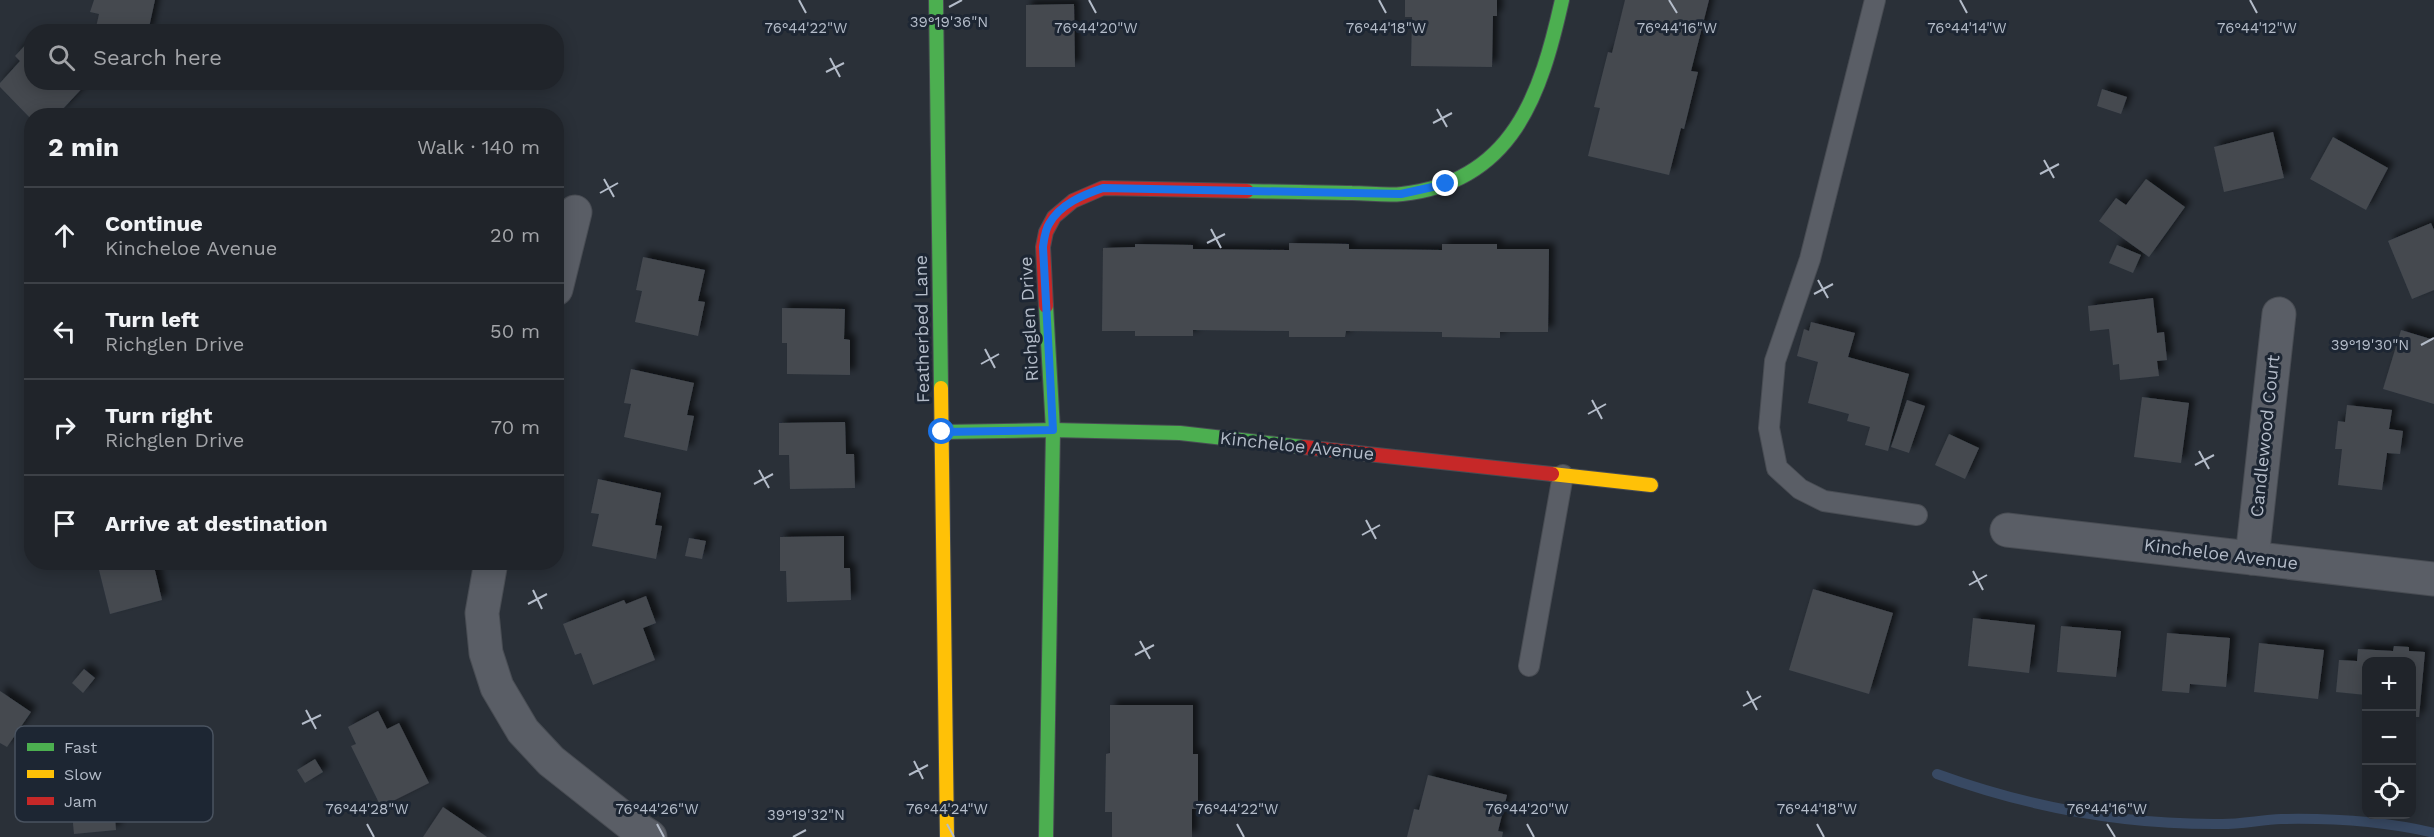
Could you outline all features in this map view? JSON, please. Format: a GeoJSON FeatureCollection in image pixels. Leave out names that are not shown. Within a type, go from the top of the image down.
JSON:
{"type":"FeatureCollection","features":[{"type":"Feature","properties":{"kind":"street","name":"Featherbed Lane"},"geometry":{"type":"LineString","coordinates":[[936,0],[947,837]]}},
{"type":"Feature","properties":{"kind":"street","name":"Richglen Drive"},"geometry":{"type":"LineString","coordinates":[[1046,837],[1053,430],[1043,247],[1048,224],[1061,209],[1078,197],[1103,188],[1401,194],[1446,184],[1478,168],[1508,143],[1528,112],[1548,64],[1562,0]]}},
{"type":"Feature","properties":{"kind":"street"},"geometry":{"type":"LineString","coordinates":[[564,257],[575,212]]}},
{"type":"Feature","properties":{"kind":"street","name":"Candlewood Court"},"geometry":{"type":"LineString","coordinates":[[2252,558],[2279,314]]}},
{"type":"Feature","properties":{"kind":"street","name":"Kincheloe Avenue"},"geometry":{"type":"LineString","coordinates":[[942,432],[1053,430],[1180,433],[1651,485]]}},
{"type":"Feature","properties":{"kind":"street","name":"Kincheloe Avenue"},"geometry":{"type":"LineString","coordinates":[[2007,530],[2434,579]]}},
{"type":"Feature","properties":{"kind":"street"},"geometry":{"type":"LineString","coordinates":[[490,570],[482,613],[486,653],[497,687],[518,723],[551,761],[650,837]]}},
{"type":"Feature","properties":{"kind":"lane"},"geometry":{"type":"LineString","coordinates":[[1875,0],[1810,259],[1775,361],[1769,428],[1777,468],[1800,489],[1824,501],[1917,515]]}},
{"type":"Feature","properties":{"kind":"lane"},"geometry":{"type":"LineString","coordinates":[[1529,666],[1563,475]]}},
{"type":"Feature","properties":{"kind":"building"},"geometry":{"type":"Polygon","coordinates":[[[94,0],[155,0],[150,24],[97,24],[99,14],[90,12],[94,0]]]}},
{"type":"Feature","properties":{"kind":"building"},"geometry":{"type":"Polygon","coordinates":[[[1405,0],[1497,0],[1497,16],[1493,16],[1492,67],[1411,66],[1412,17],[1405,17],[1405,0]]]}},
{"type":"Feature","properties":{"kind":"building"},"geometry":{"type":"Polygon","coordinates":[[[1625,0],[1709,0],[1691,71],[1698,72],[1684,129],[1681,128],[1669,175],[1588,156],[1600,108],[1594,107],[1608,52],[1612,53],[1625,0]]]}},
{"type":"Feature","properties":{"kind":"building"},"geometry":{"type":"Polygon","coordinates":[[[1074,4],[1075,67],[1026,67],[1026,5],[1074,4]]]}},
{"type":"Feature","properties":{"kind":"building"},"geometry":{"type":"Polygon","coordinates":[[[24,46],[24,90],[81,90],[64,108],[24,108],[24,112],[0,87],[0,83],[20,61],[15,56],[24,46]]]}},
{"type":"Feature","properties":{"kind":"building"},"geometry":{"type":"Polygon","coordinates":[[[2102,89],[2127,97],[2121,114],[2097,106],[2102,89]]]}},
{"type":"Feature","properties":{"kind":"building"},"geometry":{"type":"Polygon","coordinates":[[[2273,132],[2284,178],[2224,192],[2214,147],[2273,132]]]}},
{"type":"Feature","properties":{"kind":"building"},"geometry":{"type":"Polygon","coordinates":[[[2333,137],[2388,168],[2366,210],[2310,179],[2333,137]]]}},
{"type":"Feature","properties":{"kind":"building"},"geometry":{"type":"Polygon","coordinates":[[[2146,179],[2185,207],[2149,257],[2099,221],[2116,198],[2126,205],[2146,179]]]}},
{"type":"Feature","properties":{"kind":"building"},"geometry":{"type":"Polygon","coordinates":[[[2431,223],[2434,230],[2434,290],[2412,299],[2388,241],[2431,223]]]}},
{"type":"Feature","properties":{"kind":"building"},"geometry":{"type":"Polygon","coordinates":[[[1289,243],[1349,244],[1349,249],[1442,250],[1442,244],[1497,244],[1497,249],[1549,249],[1548,332],[1500,332],[1500,338],[1442,337],[1442,332],[1346,331],[1345,337],[1289,337],[1289,331],[1193,330],[1193,336],[1135,336],[1135,331],[1102,331],[1103,248],[1135,247],[1135,244],[1193,245],[1193,249],[1289,250],[1289,243]]]}},
{"type":"Feature","properties":{"kind":"building"},"geometry":{"type":"Polygon","coordinates":[[[2117,245],[2141,255],[2133,273],[2109,263],[2117,245]]]}},
{"type":"Feature","properties":{"kind":"building"},"geometry":{"type":"Polygon","coordinates":[[[643,257],[705,270],[698,301],[705,302],[698,336],[635,322],[642,291],[636,290],[643,257]]]}},
{"type":"Feature","properties":{"kind":"building"},"geometry":{"type":"Polygon","coordinates":[[[2153,298],[2157,333],[2164,332],[2167,360],[2157,361],[2159,376],[2120,380],[2119,364],[2113,365],[2109,329],[2090,331],[2088,306],[2153,298]]]}},
{"type":"Feature","properties":{"kind":"building"},"geometry":{"type":"Polygon","coordinates":[[[782,308],[845,309],[844,339],[850,340],[850,375],[787,374],[787,343],[782,343],[782,308]]]}},
{"type":"Feature","properties":{"kind":"building"},"geometry":{"type":"Polygon","coordinates":[[[1811,322],[1855,333],[1848,357],[1909,374],[1888,451],[1865,445],[1870,427],[1847,421],[1849,414],[1808,403],[1818,362],[1797,356],[1804,329],[1809,331],[1811,322]]]}},
{"type":"Feature","properties":{"kind":"building"},"geometry":{"type":"Polygon","coordinates":[[[2401,330],[2434,340],[2434,404],[2383,389],[2401,330]]]}},
{"type":"Feature","properties":{"kind":"building"},"geometry":{"type":"Polygon","coordinates":[[[631,369],[694,383],[687,415],[694,416],[687,451],[624,437],[631,404],[624,403],[631,369]]]}},
{"type":"Feature","properties":{"kind":"building"},"geometry":{"type":"Polygon","coordinates":[[[2142,397],[2189,403],[2181,463],[2134,457],[2142,397]]]}},
{"type":"Feature","properties":{"kind":"building"},"geometry":{"type":"Polygon","coordinates":[[[1907,400],[1925,406],[1909,453],[1891,447],[1907,400]]]}},
{"type":"Feature","properties":{"kind":"building"},"geometry":{"type":"Polygon","coordinates":[[[2347,405],[2392,410],[2389,429],[2403,431],[2400,454],[2387,453],[2382,490],[2338,485],[2342,449],[2335,449],[2338,421],[2345,422],[2347,405]]]}},
{"type":"Feature","properties":{"kind":"building"},"geometry":{"type":"Polygon","coordinates":[[[845,422],[846,454],[854,454],[855,488],[790,489],[789,455],[779,455],[779,423],[845,422]]]}},
{"type":"Feature","properties":{"kind":"building"},"geometry":{"type":"Polygon","coordinates":[[[1949,434],[1979,448],[1965,479],[1935,465],[1949,434]]]}},
{"type":"Feature","properties":{"kind":"building"},"geometry":{"type":"Polygon","coordinates":[[[598,479],[661,493],[655,525],[662,526],[656,559],[592,546],[599,514],[591,513],[598,479]]]}},
{"type":"Feature","properties":{"kind":"building"},"geometry":{"type":"Polygon","coordinates":[[[844,536],[844,568],[850,568],[851,600],[787,602],[786,571],[780,571],[780,537],[844,536]]]}},
{"type":"Feature","properties":{"kind":"building"},"geometry":{"type":"Polygon","coordinates":[[[689,538],[706,541],[702,559],[685,556],[689,538]]]}},
{"type":"Feature","properties":{"kind":"building"},"geometry":{"type":"Polygon","coordinates":[[[99,570],[155,570],[162,600],[110,614],[99,570]]]}},
{"type":"Feature","properties":{"kind":"building"},"geometry":{"type":"Polygon","coordinates":[[[1813,589],[1893,613],[1869,694],[1789,670],[1813,589]]]}},
{"type":"Feature","properties":{"kind":"building"},"geometry":{"type":"Polygon","coordinates":[[[646,596],[656,623],[643,628],[655,660],[593,685],[581,653],[575,655],[563,624],[624,600],[626,604],[646,596]]]}},
{"type":"Feature","properties":{"kind":"building"},"geometry":{"type":"Polygon","coordinates":[[[1973,618],[2035,625],[2029,673],[1968,666],[1973,618]]]}},
{"type":"Feature","properties":{"kind":"building"},"geometry":{"type":"Polygon","coordinates":[[[2061,626],[2121,631],[2116,677],[2057,672],[2061,626]]]}},
{"type":"Feature","properties":{"kind":"building"},"geometry":{"type":"Polygon","coordinates":[[[2167,633],[2230,638],[2226,687],[2190,684],[2189,693],[2162,691],[2167,633]]]}},
{"type":"Feature","properties":{"kind":"building"},"geometry":{"type":"Polygon","coordinates":[[[2259,643],[2324,650],[2318,699],[2254,692],[2259,643]]]}},
{"type":"Feature","properties":{"kind":"building"},"geometry":{"type":"Polygon","coordinates":[[[2394,646],[2409,647],[2409,651],[2425,652],[2419,717],[2416,717],[2416,657],[2362,657],[2362,695],[2336,692],[2339,660],[2357,661],[2358,649],[2393,651],[2394,646]]]}},
{"type":"Feature","properties":{"kind":"building"},"geometry":{"type":"Polygon","coordinates":[[[84,669],[95,678],[83,693],[72,683],[84,669]]]}},
{"type":"Feature","properties":{"kind":"building"},"geometry":{"type":"Polygon","coordinates":[[[0,691],[31,712],[21,726],[15,726],[15,735],[7,747],[0,743],[0,691]]]}},
{"type":"Feature","properties":{"kind":"building"},"geometry":{"type":"Polygon","coordinates":[[[1110,705],[1193,705],[1193,754],[1198,754],[1198,809],[1192,809],[1192,837],[1112,837],[1112,812],[1105,812],[1106,754],[1110,753],[1110,705]]]}},
{"type":"Feature","properties":{"kind":"building"},"geometry":{"type":"Polygon","coordinates":[[[378,711],[387,729],[399,723],[429,783],[381,807],[351,746],[356,744],[348,727],[378,711]]]}},
{"type":"Feature","properties":{"kind":"building"},"geometry":{"type":"Polygon","coordinates":[[[315,759],[323,772],[305,783],[297,770],[315,759]]]}},
{"type":"Feature","properties":{"kind":"building"},"geometry":{"type":"Polygon","coordinates":[[[1428,775],[1507,795],[1498,831],[1503,832],[1502,837],[1407,837],[1414,809],[1419,810],[1428,775]]]}},
{"type":"Feature","properties":{"kind":"building"},"geometry":{"type":"Polygon","coordinates":[[[443,807],[487,837],[423,837],[443,807]]]}},
{"type":"Feature","properties":{"kind":"building"},"geometry":{"type":"Polygon","coordinates":[[[73,822],[115,822],[116,830],[74,834],[73,822]]]}},
{"type":"Feature","properties":{"kind":"waterway"},"geometry":{"type":"LineString","coordinates":[[1937,774],[1971,786],[2042,805],[2113,817],[2222,824],[2281,819],[2319,819],[2377,823],[2434,833]]}},
{"type":"Feature","properties":{"kind":"traffic: fast"},"geometry":{"type":"LineString","coordinates":[[936,0],[941,388]]}},
{"type":"Feature","properties":{"kind":"traffic: fast"},"geometry":{"type":"LineString","coordinates":[[1247,191],[1396,195],[1440,186],[1471,172],[1496,152],[1516,128],[1531,100],[1544,68],[1562,0]]}},
{"type":"Feature","properties":{"kind":"traffic: fast"},"geometry":{"type":"LineString","coordinates":[[1046,306],[1053,430],[1046,837]]}},
{"type":"Feature","properties":{"kind":"traffic: fast"},"geometry":{"type":"LineString","coordinates":[[942,432],[1053,430],[1180,433],[1303,447]]}},
{"type":"Feature","properties":{"kind":"traffic: slow"},"geometry":{"type":"LineString","coordinates":[[941,388],[947,837]]}},
{"type":"Feature","properties":{"kind":"traffic: slow"},"geometry":{"type":"LineString","coordinates":[[1552,474],[1651,485]]}},
{"type":"Feature","properties":{"kind":"traffic: jam"},"geometry":{"type":"LineString","coordinates":[[1046,306],[1043,247],[1046,232],[1054,217],[1073,201],[1103,188],[1247,191]]}},
{"type":"Feature","properties":{"kind":"traffic: jam"},"geometry":{"type":"LineString","coordinates":[[1303,447],[1552,474]]}},
{"type":"Feature","properties":{"kind":"route"},"geometry":{"type":"LineString","coordinates":[[942,432],[1053,430],[1043,247],[1048,224],[1061,209],[1078,197],[1103,188],[1401,194],[1446,184]]}}]}
